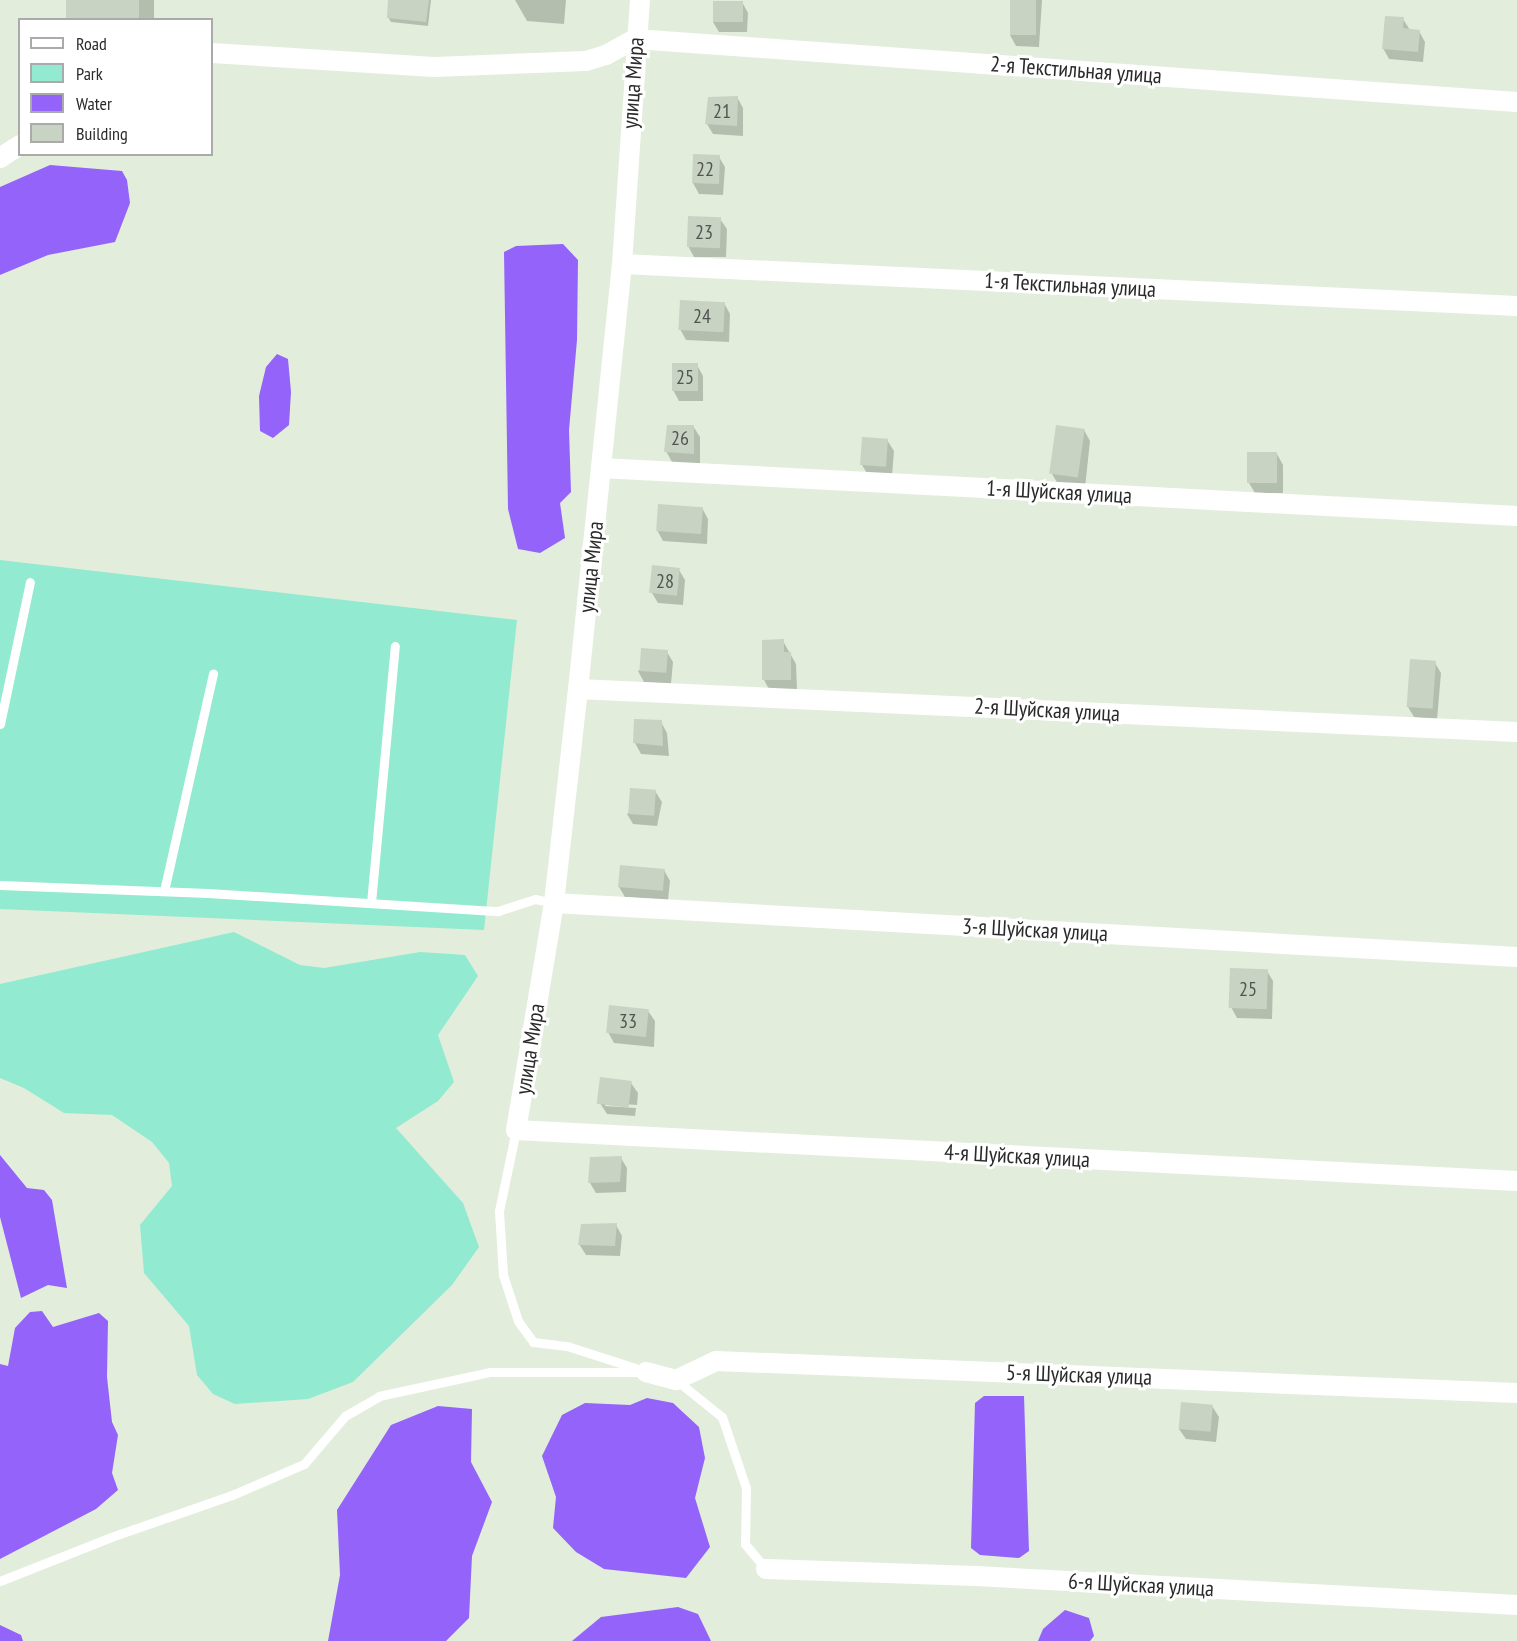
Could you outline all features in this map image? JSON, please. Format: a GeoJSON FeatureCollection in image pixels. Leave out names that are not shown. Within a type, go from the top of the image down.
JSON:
{"type":"FeatureCollection","features":[{"type":"Feature","properties":{"kind":"street","name":"улица Мира"},"geometry":{"type":"LineString","coordinates":[[516,1130],[554,903],[578,689],[622,264],[635,39],[640,0]]}},
{"type":"Feature","properties":{"kind":"street"},"geometry":{"type":"LineString","coordinates":[[213,54],[434,67],[586,61],[606,55],[635,39]]}},
{"type":"Feature","properties":{"kind":"street","name":"2-я Текстильная улица"},"geometry":{"type":"LineString","coordinates":[[635,39],[1517,102]]}},
{"type":"Feature","properties":{"kind":"street"},"geometry":{"type":"LineString","coordinates":[[0,158],[18,146]]}},
{"type":"Feature","properties":{"kind":"street","name":"1-я Текстильная улица"},"geometry":{"type":"LineString","coordinates":[[622,264],[1517,306]]}},
{"type":"Feature","properties":{"kind":"street","name":"1-я Шуйская улица"},"geometry":{"type":"LineString","coordinates":[[601,468],[1517,516]]}},
{"type":"Feature","properties":{"kind":"street","name":"2-я Шуйская улица"},"geometry":{"type":"LineString","coordinates":[[578,689],[1517,732]]}},
{"type":"Feature","properties":{"kind":"street","name":"3-я Шуйская улица"},"geometry":{"type":"LineString","coordinates":[[554,903],[1517,957]]}},
{"type":"Feature","properties":{"kind":"street","name":"4-я Шуйская улица"},"geometry":{"type":"LineString","coordinates":[[516,1130],[1517,1181]]}},
{"type":"Feature","properties":{"kind":"street","name":"5-я Шуйская улица"},"geometry":{"type":"LineString","coordinates":[[676,1380],[716,1361],[1517,1393]]}},
{"type":"Feature","properties":{"kind":"street"},"geometry":{"type":"LineString","coordinates":[[646,1372],[676,1380]]}},
{"type":"Feature","properties":{"kind":"street","name":"6-я Шуйская улица"},"geometry":{"type":"LineString","coordinates":[[766,1569],[976,1576],[1517,1605]]}},
{"type":"Feature","properties":{"kind":"lane"},"geometry":{"type":"LineString","coordinates":[[0,724],[30,582]]}},
{"type":"Feature","properties":{"kind":"lane"},"geometry":{"type":"LineString","coordinates":[[370,903],[395,646]]}},
{"type":"Feature","properties":{"kind":"lane"},"geometry":{"type":"LineString","coordinates":[[164,891],[213,673]]}},
{"type":"Feature","properties":{"kind":"lane"},"geometry":{"type":"LineString","coordinates":[[0,885],[164,891],[498,910],[535,899],[554,903]]}},
{"type":"Feature","properties":{"kind":"lane"},"geometry":{"type":"LineString","coordinates":[[516,1130],[499,1211],[503,1275],[518,1321],[533,1342],[567,1346],[646,1372]]}},
{"type":"Feature","properties":{"kind":"lane"},"geometry":{"type":"LineString","coordinates":[[0,1581],[111,1537],[232,1495],[304,1464],[345,1416],[379,1396],[490,1372],[646,1372]]}},
{"type":"Feature","properties":{"kind":"lane"},"geometry":{"type":"LineString","coordinates":[[676,1380],[722,1418],[746,1488],[746,1544],[766,1569]]}},
{"type":"Feature","properties":{"kind":"green space"},"geometry":{"type":"Polygon","coordinates":[[[0,560],[517,620],[484,930],[0,909],[0,560]]]}},
{"type":"Feature","properties":{"kind":"green space"},"geometry":{"type":"Polygon","coordinates":[[[234,932],[300,965],[324,968],[420,952],[465,955],[478,976],[438,1035],[454,1082],[438,1101],[396,1128],[463,1203],[479,1247],[452,1285],[353,1382],[308,1399],[235,1404],[213,1394],[197,1375],[189,1326],[144,1273],[140,1225],[172,1186],[169,1163],[152,1142],[112,1115],[64,1113],[24,1088],[0,1078],[0,984],[234,932]]]}},
{"type":"Feature","properties":{"kind":"water"},"geometry":{"type":"Polygon","coordinates":[[[50,165],[122,171],[127,180],[130,203],[115,242],[48,255],[0,275],[0,187],[50,165]]]}},
{"type":"Feature","properties":{"kind":"water"},"geometry":{"type":"Polygon","coordinates":[[[563,244],[578,260],[577,340],[569,430],[571,492],[560,503],[565,538],[540,553],[518,549],[508,509],[504,252],[516,246],[563,244]]]}},
{"type":"Feature","properties":{"kind":"water"},"geometry":{"type":"Polygon","coordinates":[[[277,354],[288,359],[291,392],[289,425],[273,438],[260,431],[259,396],[266,367],[277,354]]]}},
{"type":"Feature","properties":{"kind":"water"},"geometry":{"type":"Polygon","coordinates":[[[0,1155],[27,1188],[44,1190],[52,1200],[67,1288],[48,1285],[21,1298],[0,1217],[0,1155]]]}},
{"type":"Feature","properties":{"kind":"water"},"geometry":{"type":"Polygon","coordinates":[[[42,1311],[53,1327],[99,1313],[108,1321],[107,1377],[112,1422],[118,1435],[112,1473],[118,1490],[96,1509],[0,1559],[0,1364],[8,1366],[15,1328],[30,1312],[42,1311]]]}},
{"type":"Feature","properties":{"kind":"water"},"geometry":{"type":"Polygon","coordinates":[[[984,1396],[1024,1396],[1029,1551],[1019,1558],[980,1555],[971,1548],[975,1403],[984,1396]]]}},
{"type":"Feature","properties":{"kind":"water"},"geometry":{"type":"Polygon","coordinates":[[[647,1398],[673,1403],[699,1427],[705,1458],[695,1498],[710,1547],[686,1578],[604,1569],[576,1552],[553,1528],[556,1497],[542,1456],[562,1415],[585,1403],[630,1405],[647,1398]]]}},
{"type":"Feature","properties":{"kind":"water"},"geometry":{"type":"Polygon","coordinates":[[[438,1406],[472,1409],[471,1462],[492,1502],[472,1556],[469,1618],[446,1641],[328,1641],[340,1575],[337,1510],[391,1425],[438,1406]]]}},
{"type":"Feature","properties":{"kind":"water"},"geometry":{"type":"Polygon","coordinates":[[[678,1607],[698,1614],[711,1641],[572,1641],[601,1617],[678,1607]]]}},
{"type":"Feature","properties":{"kind":"water"},"geometry":{"type":"Polygon","coordinates":[[[1065,1610],[1089,1618],[1094,1636],[1090,1641],[1038,1641],[1043,1629],[1065,1610]]]}},
{"type":"Feature","properties":{"kind":"water"},"geometry":{"type":"Polygon","coordinates":[[[0,1625],[21,1635],[23,1641],[0,1641],[0,1625]]]}},
{"type":"Feature","properties":{"kind":"building"},"geometry":{"type":"Polygon","coordinates":[[[66,0],[139,0],[139,18],[66,18],[66,0]]]}},
{"type":"Feature","properties":{"kind":"building"},"geometry":{"type":"Polygon","coordinates":[[[388,0],[429,0],[426,22],[387,18],[388,0]]]}},
{"type":"Feature","properties":{"kind":"building"},"geometry":{"type":"Polygon","coordinates":[[[1010,0],[1036,0],[1036,35],[1010,35],[1010,0]]]}},
{"type":"Feature","properties":{"kind":"building"},"geometry":{"type":"Polygon","coordinates":[[[713,1],[743,1],[743,22],[713,22],[713,1]]]}},
{"type":"Feature","properties":{"kind":"building"},"geometry":{"type":"Polygon","coordinates":[[[1385,16],[1404,17],[1403,28],[1420,30],[1418,52],[1382,49],[1385,16]]]}},
{"type":"Feature","properties":{"kind":"building"},"geometry":{"type":"Polygon","coordinates":[[[738,96],[737,126],[705,124],[708,97],[738,96]]]}},
{"type":"Feature","properties":{"kind":"building"},"geometry":{"type":"Polygon","coordinates":[[[693,154],[720,155],[719,184],[692,183],[693,154]]]}},
{"type":"Feature","properties":{"kind":"building"},"geometry":{"type":"Polygon","coordinates":[[[688,216],[721,217],[720,248],[687,247],[688,216]]]}},
{"type":"Feature","properties":{"kind":"building"},"geometry":{"type":"Polygon","coordinates":[[[680,300],[725,302],[723,332],[678,330],[680,300]]]}},
{"type":"Feature","properties":{"kind":"building"},"geometry":{"type":"Polygon","coordinates":[[[672,363],[698,363],[698,391],[672,391],[672,363]]]}},
{"type":"Feature","properties":{"kind":"building"},"geometry":{"type":"Polygon","coordinates":[[[667,425],[694,425],[694,454],[664,452],[667,425]]]}},
{"type":"Feature","properties":{"kind":"building"},"geometry":{"type":"Polygon","coordinates":[[[1056,425],[1085,429],[1078,478],[1049,474],[1056,425]]]}},
{"type":"Feature","properties":{"kind":"building"},"geometry":{"type":"Polygon","coordinates":[[[862,437],[888,439],[886,467],[860,465],[862,437]]]}},
{"type":"Feature","properties":{"kind":"building"},"geometry":{"type":"Polygon","coordinates":[[[1247,452],[1277,452],[1277,483],[1247,483],[1247,452]]]}},
{"type":"Feature","properties":{"kind":"building"},"geometry":{"type":"Polygon","coordinates":[[[658,504],[703,507],[701,534],[656,531],[658,504]]]}},
{"type":"Feature","properties":{"kind":"building"},"geometry":{"type":"Polygon","coordinates":[[[652,565],[680,568],[677,596],[649,593],[652,565]]]}},
{"type":"Feature","properties":{"kind":"building"},"geometry":{"type":"Polygon","coordinates":[[[784,639],[784,652],[791,652],[791,680],[762,680],[762,640],[784,639]]]}},
{"type":"Feature","properties":{"kind":"building"},"geometry":{"type":"Polygon","coordinates":[[[641,648],[668,650],[666,673],[639,671],[641,648]]]}},
{"type":"Feature","properties":{"kind":"building"},"geometry":{"type":"Polygon","coordinates":[[[1410,659],[1436,661],[1433,709],[1407,707],[1410,659]]]}},
{"type":"Feature","properties":{"kind":"building"},"geometry":{"type":"Polygon","coordinates":[[[634,719],[662,720],[663,746],[633,743],[634,719]]]}},
{"type":"Feature","properties":{"kind":"building"},"geometry":{"type":"Polygon","coordinates":[[[630,788],[656,790],[654,816],[628,814],[630,788]]]}},
{"type":"Feature","properties":{"kind":"building"},"geometry":{"type":"Polygon","coordinates":[[[620,865],[665,869],[663,891],[618,887],[620,865]]]}},
{"type":"Feature","properties":{"kind":"building"},"geometry":{"type":"Polygon","coordinates":[[[1230,968],[1268,969],[1267,1009],[1229,1008],[1230,968]]]}},
{"type":"Feature","properties":{"kind":"building"},"geometry":{"type":"Polygon","coordinates":[[[609,1005],[649,1009],[646,1037],[606,1033],[609,1005]]]}},
{"type":"Feature","properties":{"kind":"building"},"geometry":{"type":"Polygon","coordinates":[[[600,1077],[632,1081],[628,1108],[597,1104],[600,1077]]]}},
{"type":"Feature","properties":{"kind":"building"},"geometry":{"type":"Polygon","coordinates":[[[622,1156],[620,1182],[588,1183],[590,1157],[622,1156]]]}},
{"type":"Feature","properties":{"kind":"building"},"geometry":{"type":"Polygon","coordinates":[[[617,1223],[615,1246],[578,1245],[581,1224],[617,1223]]]}},
{"type":"Feature","properties":{"kind":"building"},"geometry":{"type":"Polygon","coordinates":[[[1181,1402],[1213,1405],[1211,1432],[1179,1429],[1181,1402]]]}}]}
